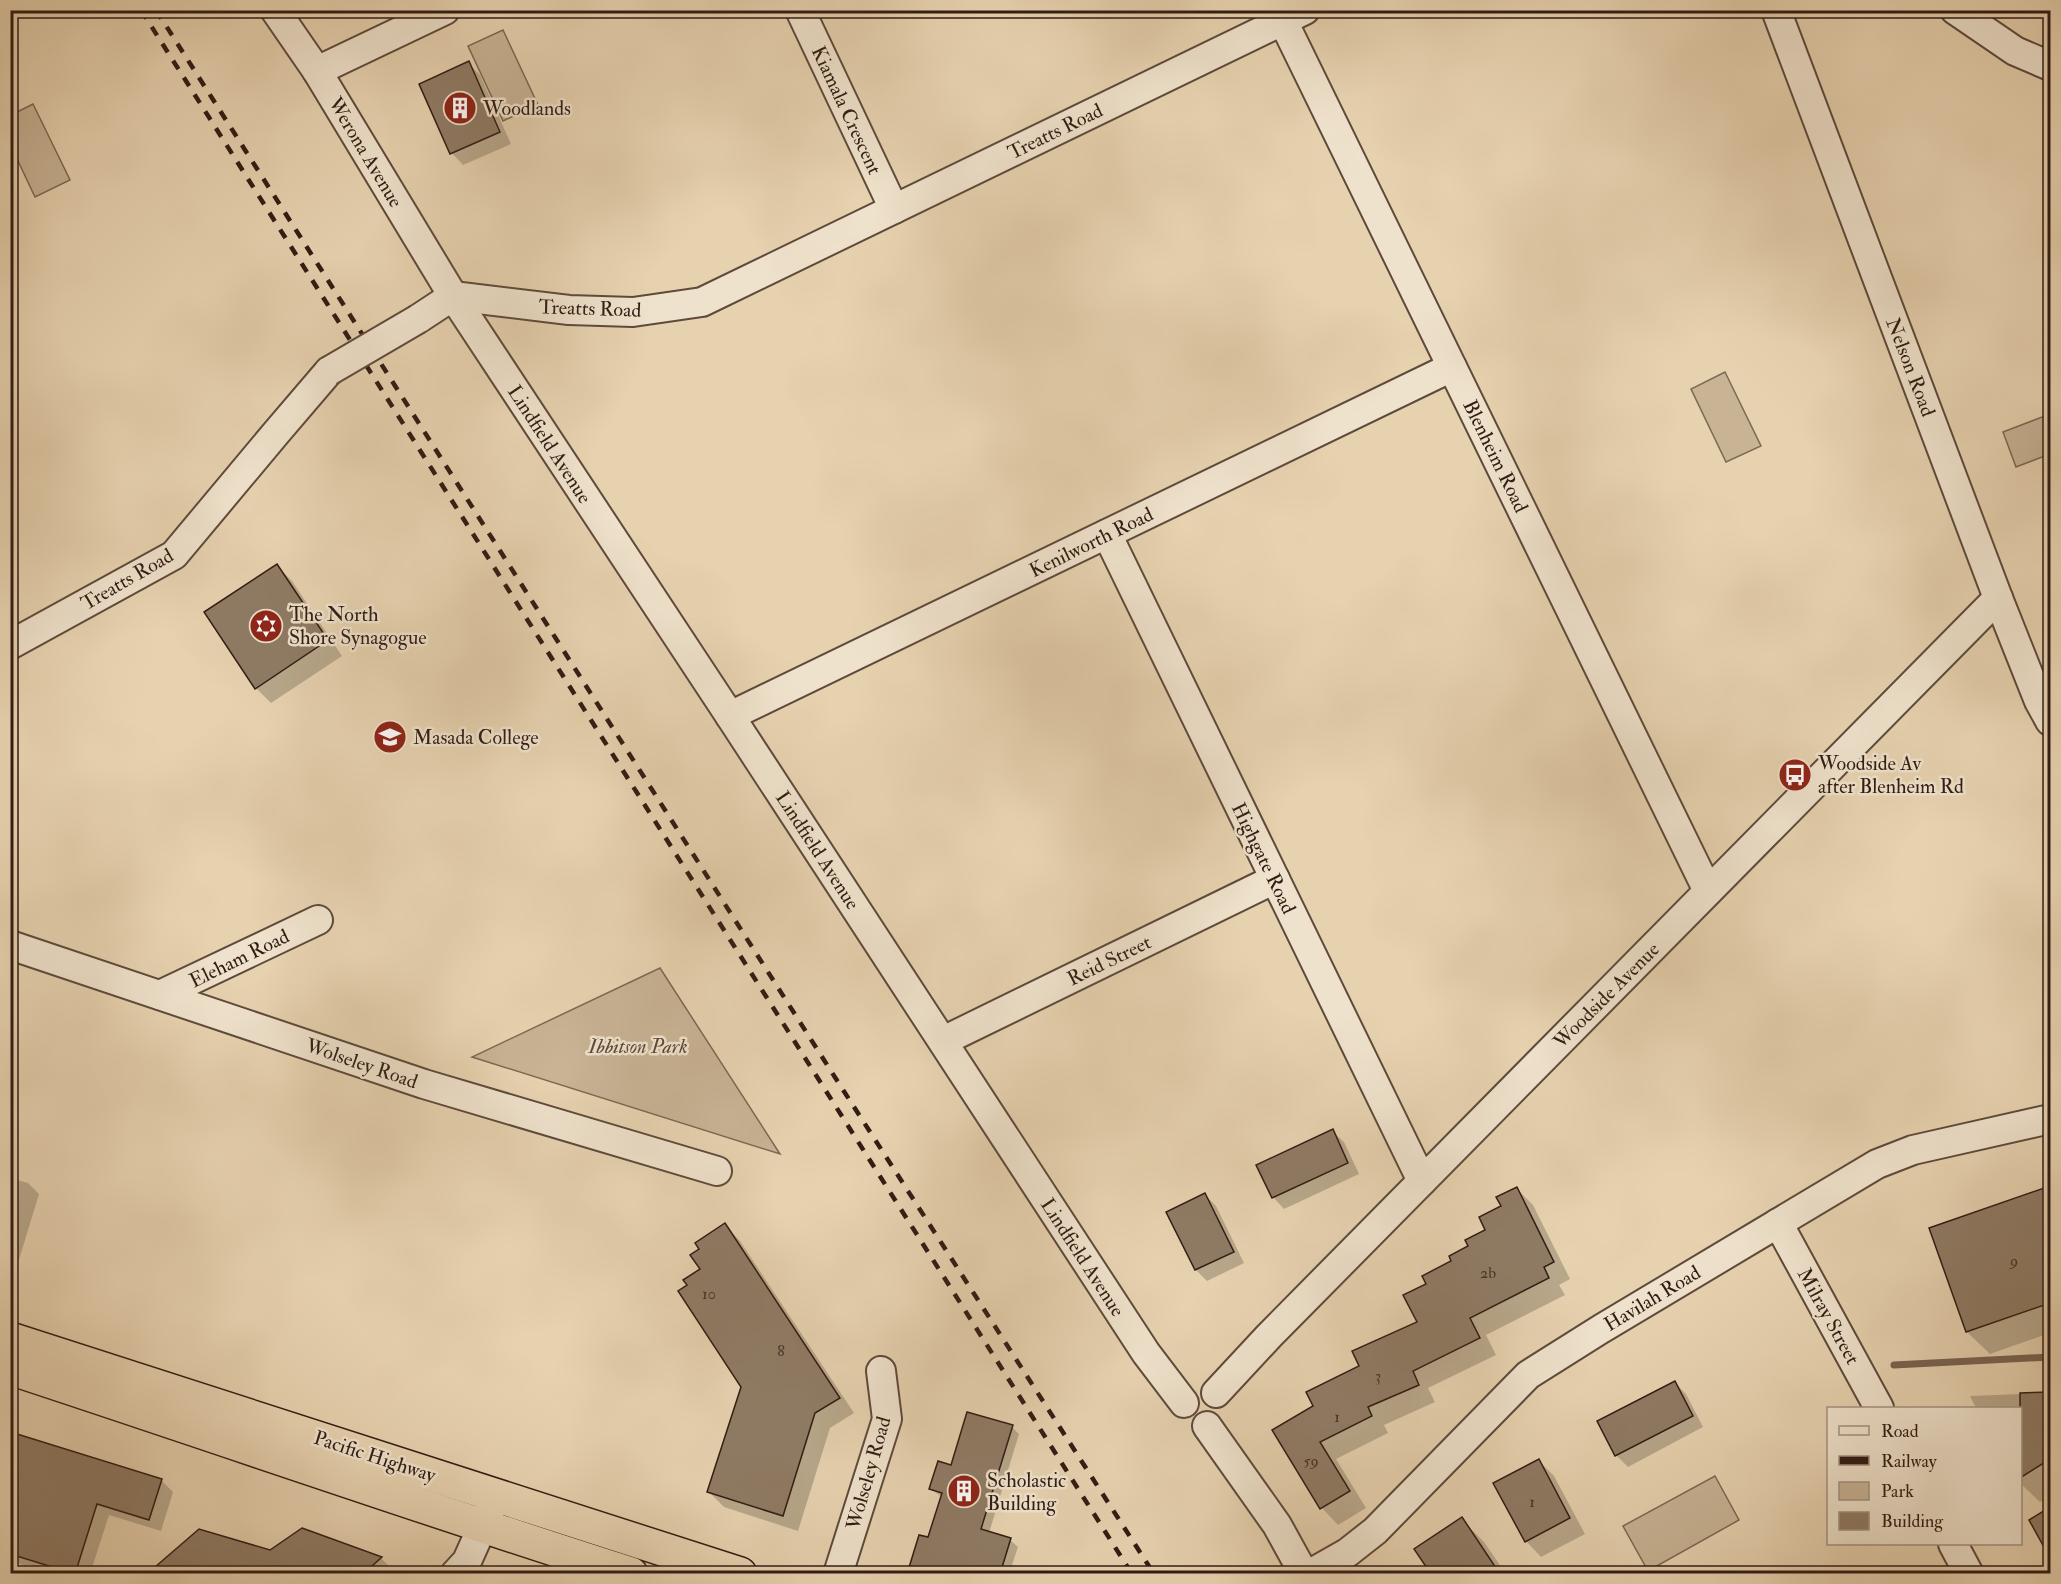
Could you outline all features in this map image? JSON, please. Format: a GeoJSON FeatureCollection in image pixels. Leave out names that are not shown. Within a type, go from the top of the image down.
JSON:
{"type":"FeatureCollection","features":[{"type":"Feature","properties":{"kind":"highway","name":"Pacific Highway"},"geometry":{"type":"LineString","coordinates":[[10,1339],[740,1574]]}},
{"type":"Feature","properties":{"kind":"highway","name":"Pacific Highway"},"geometry":{"type":"LineString","coordinates":[[10,1368],[334,1475],[483,1527],[631,1574]]}},
{"type":"Feature","properties":{"kind":"street","name":"Werona Avenue"},"geometry":{"type":"LineString","coordinates":[[275,10],[317,71],[453,296]]}},
{"type":"Feature","properties":{"kind":"street"},"geometry":{"type":"LineString","coordinates":[[317,71],[445,10]]}},
{"type":"Feature","properties":{"kind":"street","name":"Kiamala Crescent"},"geometry":{"type":"LineString","coordinates":[[800,10],[894,209]]}},
{"type":"Feature","properties":{"kind":"street","name":"Nelson Road"},"geometry":{"type":"LineString","coordinates":[[1776,10],[1998,598],[2039,701],[2050,722]]}},
{"type":"Feature","properties":{"kind":"street"},"geometry":{"type":"LineString","coordinates":[[1955,10],[2015,51],[2050,66]]}},
{"type":"Feature","properties":{"kind":"street","name":"Treatts Road"},"geometry":{"type":"LineString","coordinates":[[10,645],[174,555],[329,371],[453,296],[568,310],[633,312],[702,302],[1294,16]]}},
{"type":"Feature","properties":{"kind":"street","name":"Blenheim Road"},"geometry":{"type":"LineString","coordinates":[[1294,16],[1452,367],[1708,891]]}},
{"type":"Feature","properties":{"kind":"street","name":"Lindfield Avenue"},"geometry":{"type":"LineString","coordinates":[[453,296],[1146,1353],[1184,1402]]}},
{"type":"Feature","properties":{"kind":"street","name":"Kenilworth Road"},"geometry":{"type":"LineString","coordinates":[[730,716],[1452,367]]}},
{"type":"Feature","properties":{"kind":"street","name":"Highgate Road"},"geometry":{"type":"LineString","coordinates":[[1107,534],[1422,1181]]}},
{"type":"Feature","properties":{"kind":"street","name":"Woodside Avenue"},"geometry":{"type":"LineString","coordinates":[[1216,1393],[1277,1327],[1998,598]]}},
{"type":"Feature","properties":{"kind":"street","name":"Reid Street"},"geometry":{"type":"LineString","coordinates":[[943,1041],[1275,879]]}},
{"type":"Feature","properties":{"kind":"street","name":"Eleham Road"},"geometry":{"type":"LineString","coordinates":[[160,995],[318,920]]}},
{"type":"Feature","properties":{"kind":"street","name":"Wolseley Road"},"geometry":{"type":"LineString","coordinates":[[10,945],[424,1084],[717,1171]]}},
{"type":"Feature","properties":{"kind":"street","name":"Havilah Road"},"geometry":{"type":"LineString","coordinates":[[1310,1574],[1347,1553],[1375,1531],[1528,1375],[1601,1329],[1877,1164],[1913,1150],[2050,1119]]}},
{"type":"Feature","properties":{"kind":"street","name":"Milray Street"},"geometry":{"type":"LineString","coordinates":[[1778,1223],[1879,1407]]}},
{"type":"Feature","properties":{"kind":"street","name":"Wolseley Road"},"geometry":{"type":"LineString","coordinates":[[838,1574],[887,1419],[882,1371]]}},
{"type":"Feature","properties":{"kind":"street"},"geometry":{"type":"LineString","coordinates":[[1206,1389],[1216,1393],[1222,1409],[1217,1420],[1207,1426],[1194,1424],[1185,1415],[1184,1402],[1190,1393],[1206,1389]]}},
{"type":"Feature","properties":{"kind":"street"},"geometry":{"type":"LineString","coordinates":[[1207,1426],[1277,1525],[1304,1574]]}},
{"type":"Feature","properties":{"kind":"street"},"geometry":{"type":"LineString","coordinates":[[455,1574],[467,1561],[496,1494]]}},
{"type":"Feature","properties":{"kind":"street"},"geometry":{"type":"LineString","coordinates":[[1954,1545],[1970,1574]]}},
{"type":"Feature","properties":{"kind":"green space"},"geometry":{"type":"Polygon","coordinates":[[[503,30],[538,105],[503,121],[468,46],[503,30]]]}},
{"type":"Feature","properties":{"kind":"green space"},"geometry":{"type":"Polygon","coordinates":[[[33,104],[70,180],[35,197],[11,146],[11,115],[33,104]]]}},
{"type":"Feature","properties":{"kind":"green space"},"geometry":{"type":"Polygon","coordinates":[[[1725,372],[1761,446],[1726,462],[1691,389],[1725,372]]]}},
{"type":"Feature","properties":{"kind":"green space"},"geometry":{"type":"Polygon","coordinates":[[[2050,414],[2050,454],[2016,467],[2003,432],[2050,414]]]}},
{"type":"Feature","properties":{"kind":"green space","name":"Ibbitson Park"},"geometry":{"type":"Polygon","coordinates":[[[660,968],[780,1154],[472,1057],[660,968]]]}},
{"type":"Feature","properties":{"kind":"green space"},"geometry":{"type":"Polygon","coordinates":[[[1715,1476],[1739,1520],[1648,1571],[1623,1526],[1715,1476]]]}},
{"type":"Feature","properties":{"kind":"building","name":"Woodlands"},"geometry":{"type":"Polygon","coordinates":[[[469,61],[500,132],[450,154],[419,84],[469,61]]]}},
{"type":"Feature","properties":{"kind":"building","name":"The North Shore Synagogue"},"geometry":{"type":"Polygon","coordinates":[[[277,564],[328,640],[255,689],[204,612],[277,564]]]}},
{"type":"Feature","properties":{"kind":"building"},"geometry":{"type":"Polygon","coordinates":[[[1333,1129],[1348,1163],[1272,1198],[1256,1165],[1333,1129]]]}},
{"type":"Feature","properties":{"kind":"building"},"geometry":{"type":"Polygon","coordinates":[[[2050,1186],[2050,1303],[1966,1332],[1929,1228],[2050,1186]]]}},
{"type":"Feature","properties":{"kind":"building"},"geometry":{"type":"Polygon","coordinates":[[[1517,1187],[1554,1262],[1544,1267],[1549,1278],[1470,1318],[1480,1338],[1413,1371],[1419,1385],[1368,1407],[1372,1416],[1320,1442],[1350,1491],[1320,1509],[1272,1430],[1313,1406],[1306,1392],[1359,1366],[1352,1351],[1417,1322],[1403,1295],[1426,1284],[1422,1276],[1451,1261],[1449,1256],[1468,1246],[1465,1240],[1485,1230],[1479,1217],[1501,1206],[1496,1197],[1517,1187]]]}},
{"type":"Feature","properties":{"kind":"building"},"geometry":{"type":"Polygon","coordinates":[[[1205,1193],[1234,1252],[1195,1270],[1166,1212],[1205,1193]]]}},
{"type":"Feature","properties":{"kind":"building"},"geometry":{"type":"Polygon","coordinates":[[[725,1223],[840,1398],[815,1413],[783,1516],[707,1492],[741,1387],[678,1291],[687,1285],[683,1280],[700,1269],[690,1255],[699,1249],[695,1243],[725,1223]]]}},
{"type":"Feature","properties":{"kind":"building"},"geometry":{"type":"Polygon","coordinates":[[[1675,1381],[1693,1416],[1615,1456],[1597,1421],[1675,1381]]]}},
{"type":"Feature","properties":{"kind":"building"},"geometry":{"type":"Polygon","coordinates":[[[2050,1392],[2050,1459],[2022,1477],[2022,1407],[2020,1407],[2020,1393],[2050,1392]]]}},
{"type":"Feature","properties":{"kind":"building","name":"Scholastic Building"},"geometry":{"type":"Polygon","coordinates":[[[967,1412],[1013,1425],[981,1529],[1011,1538],[1000,1574],[907,1574],[919,1535],[928,1537],[942,1493],[929,1489],[938,1461],[951,1465],[967,1412]]]}},
{"type":"Feature","properties":{"kind":"building"},"geometry":{"type":"Polygon","coordinates":[[[17,1434],[162,1479],[149,1520],[97,1504],[75,1574],[10,1554],[10,1455],[17,1434]]]}},
{"type":"Feature","properties":{"kind":"building"},"geometry":{"type":"Polygon","coordinates":[[[1539,1459],[1570,1518],[1525,1542],[1493,1483],[1539,1459]]]}},
{"type":"Feature","properties":{"kind":"building"},"geometry":{"type":"Polygon","coordinates":[[[2050,1507],[2050,1558],[2029,1520],[2050,1507]]]}},
{"type":"Feature","properties":{"kind":"building"},"geometry":{"type":"Polygon","coordinates":[[[1462,1517],[1500,1574],[1431,1574],[1414,1549],[1462,1517]]]}},
{"type":"Feature","properties":{"kind":"building"},"geometry":{"type":"Polygon","coordinates":[[[302,1528],[382,1557],[363,1574],[147,1574],[199,1529],[270,1550],[302,1528]]]}},
{"type":"Feature","properties":{"kind":"waterway"},"geometry":{"type":"LineString","coordinates":[[1894,1365],[2050,1357]]}},
{"type":"Feature","properties":{"kind":"railway"},"geometry":{"type":"LineString","coordinates":[[141,10],[1132,1574]]}},
{"type":"Feature","properties":{"kind":"railway"},"geometry":{"type":"LineString","coordinates":[[156,10],[1154,1574]]}},
{"type":"Feature","properties":{"kind":"place","name":"Woodlands"},"geometry":{"type":"Point","coordinates":[460,108]}},
{"type":"Feature","properties":{"kind":"place","name":"The North Shore Synagogue"},"geometry":{"type":"Point","coordinates":[266,626]}},
{"type":"Feature","properties":{"kind":"place","name":"Masada College"},"geometry":{"type":"Point","coordinates":[390,737]}},
{"type":"Feature","properties":{"kind":"place","name":"Woodside Av after Blenheim Rd"},"geometry":{"type":"Point","coordinates":[1795,775]}},
{"type":"Feature","properties":{"kind":"place","name":"Scholastic Building"},"geometry":{"type":"Point","coordinates":[964,1491]}}]}
